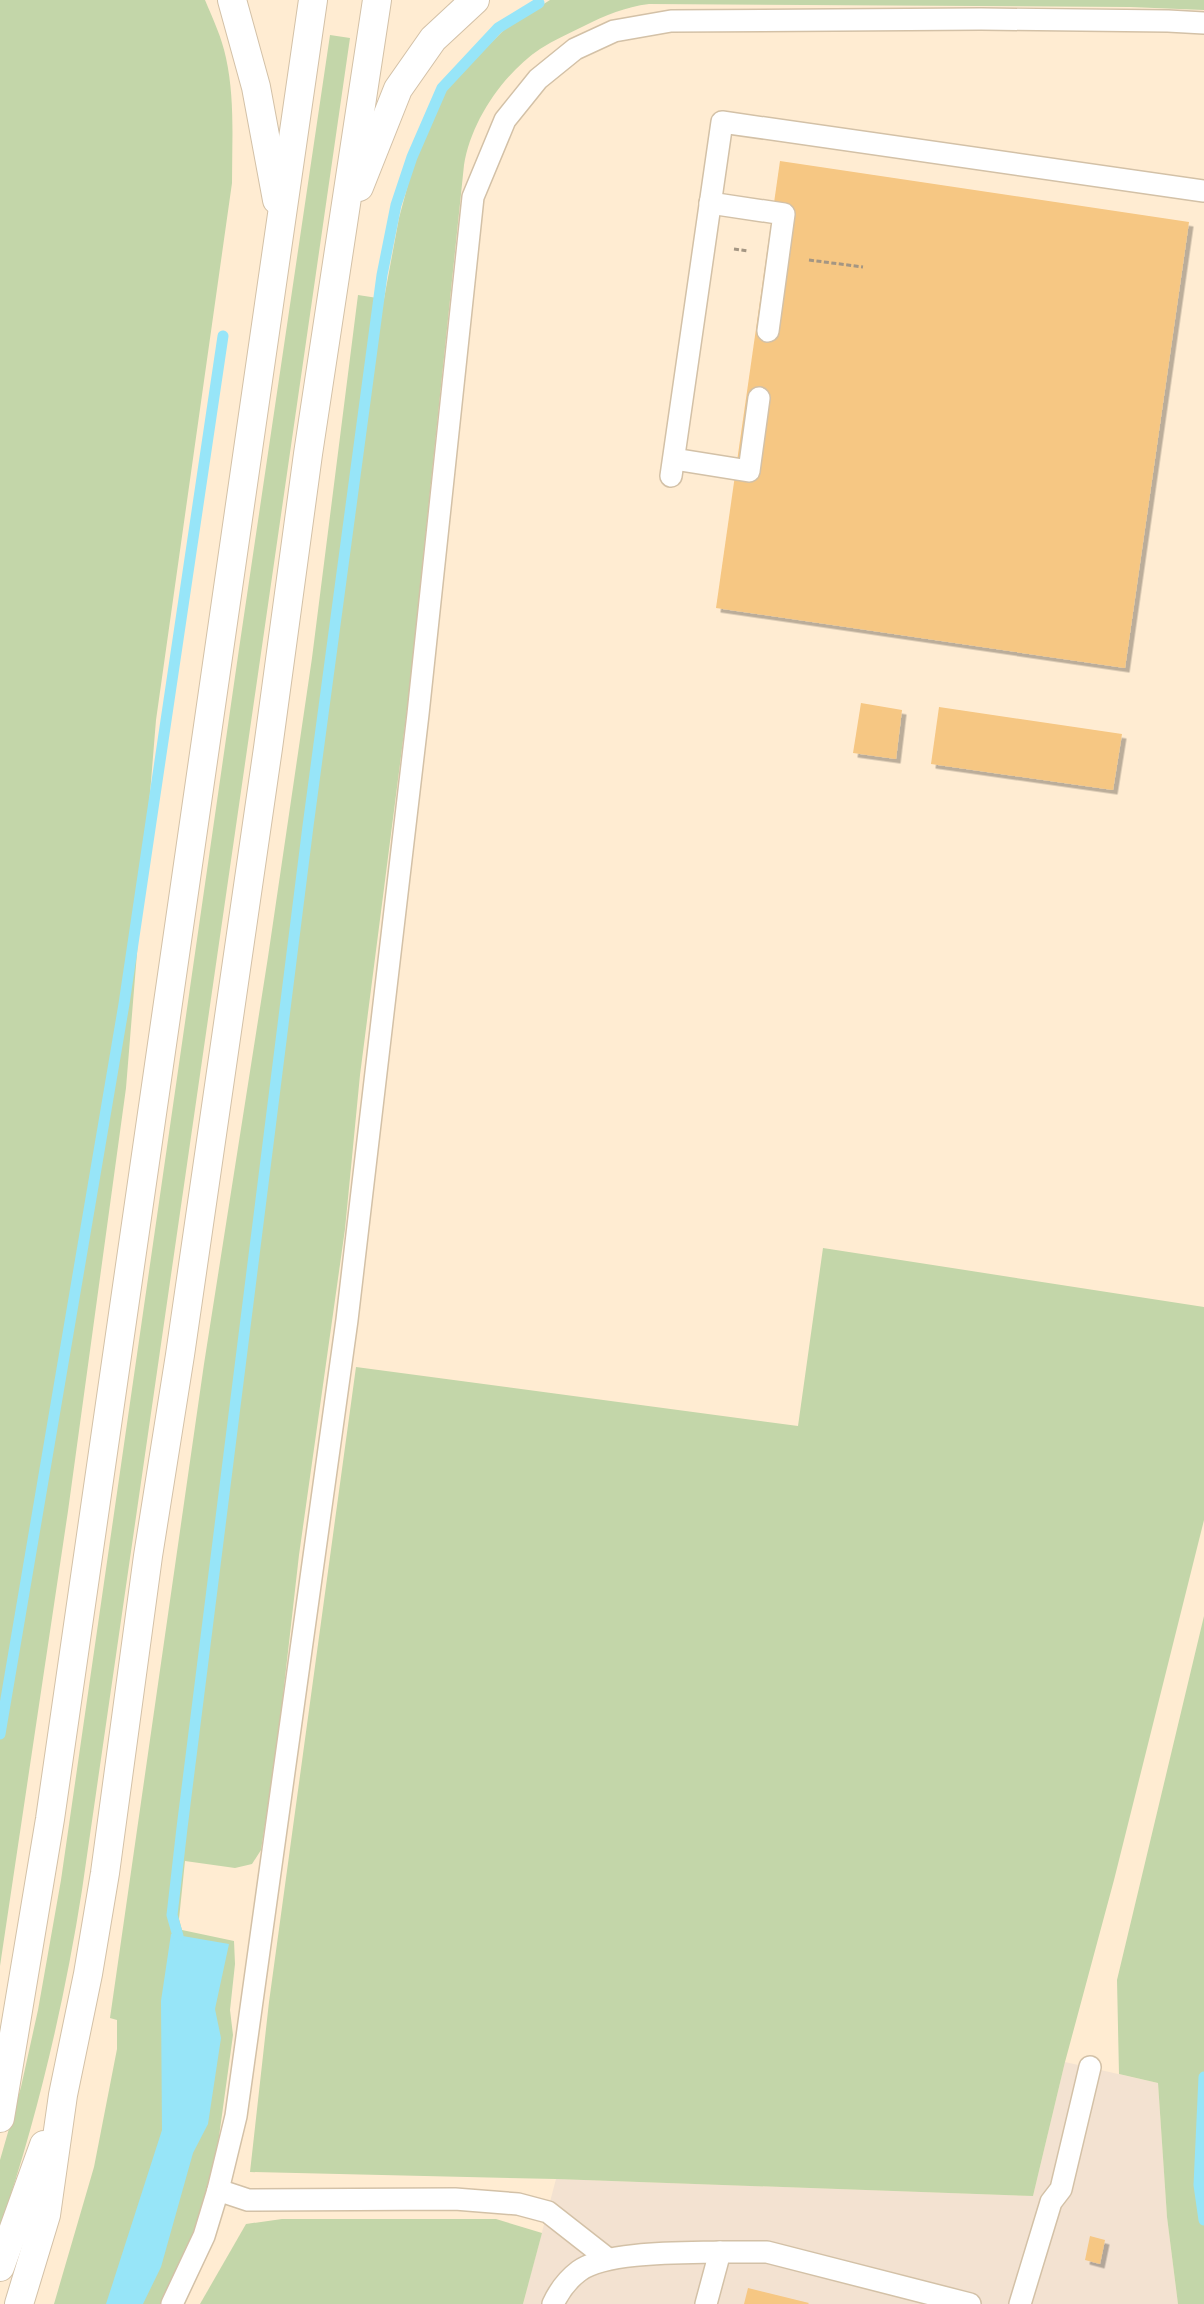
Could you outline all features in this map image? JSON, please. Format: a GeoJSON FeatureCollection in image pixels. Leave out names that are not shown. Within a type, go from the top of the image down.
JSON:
{"type":"FeatureCollection","features":[{"type":"Feature","properties":{"kind":"highway"},"geometry":{"type":"LineString","coordinates":[[232,0],[256,87],[280,221]]}},
{"type":"Feature","properties":{"kind":"highway"},"geometry":{"type":"LineString","coordinates":[[0,2118],[58,1763],[313,0]]}},
{"type":"Feature","properties":{"kind":"highway"},"geometry":{"type":"LineString","coordinates":[[19,2304],[46,2215],[63,2094],[88,1974],[106,1873],[148,1556],[184,1326],[270,739],[307,464],[377,0]]}},
{"type":"Feature","properties":{"kind":"highway"},"geometry":{"type":"LineString","coordinates":[[342,230],[398,89],[433,39],[475,0]]}},
{"type":"Feature","properties":{"kind":"highway"},"geometry":{"type":"LineString","coordinates":[[0,2061],[18,2012]]}},
{"type":"Feature","properties":{"kind":"highway"},"geometry":{"type":"LineString","coordinates":[[0,2267],[63,2094]]}},
{"type":"Feature","properties":{"kind":"lane"},"geometry":{"type":"LineString","coordinates":[[172,2304],[204,2236],[218,2190],[236,2116],[347,1320],[419,704],[474,197],[505,120],[538,78],[575,49],[614,31],[671,20],[1168,20],[1204,23]]}},
{"type":"Feature","properties":{"kind":"lane"},"geometry":{"type":"LineString","coordinates":[[759,398],[749,471],[672,468],[722,122],[1204,191]]}},
{"type":"Feature","properties":{"kind":"lane"},"geometry":{"type":"LineString","coordinates":[[710,203],[784,214],[768,331]]}},
{"type":"Feature","properties":{"kind":"lane"},"geometry":{"type":"LineString","coordinates":[[1020,2304],[1051,2202],[1061,2188],[1090,2067]]}},
{"type":"Feature","properties":{"kind":"lane"},"geometry":{"type":"LineString","coordinates":[[218,2190],[248,2200],[455,2199],[518,2204],[548,2212],[608,2259]]}},
{"type":"Feature","properties":{"kind":"lane"},"geometry":{"type":"LineString","coordinates":[[706,2304],[720,2252]]}},
{"type":"Feature","properties":{"kind":"lane"},"geometry":{"type":"LineString","coordinates":[[553,2304],[560,2289],[580,2270],[608,2259],[720,2252],[767,2252],[970,2304]]}},
{"type":"Feature","properties":{"kind":"path"},"geometry":{"type":"LineString","coordinates":[[779,256],[862,267]]}},
{"type":"Feature","properties":{"kind":"shaded area"},"geometry":{"type":"Polygon","coordinates":[[[1065,2062],[1158,2083],[1167,2217],[1178,2304],[523,2304],[556,2179],[1033,2196],[1065,2062]]]}},
{"type":"Feature","properties":{"kind":"green space"},"geometry":{"type":"Polygon","coordinates":[[[0,0],[205,0],[220,36],[229,73],[232,105],[232,183],[156,720],[126,1088],[68,1511],[0,1966],[0,0]]]}},
{"type":"Feature","properties":{"kind":"green space"},"geometry":{"type":"Polygon","coordinates":[[[550,0],[1204,0],[1204,10],[1130,7],[649,4],[624,9],[608,15],[540,49],[514,71],[481,116],[468,148],[464,165],[409,694],[360,1075],[345,1229],[299,1555],[277,1748],[261,1850],[252,1864],[235,1868],[185,1861],[179,1919],[182,1930],[234,1941],[235,1964],[230,2010],[233,2035],[217,2151],[205,2200],[189,2246],[161,2304],[54,2304],[94,2167],[117,2049],[117,2020],[110,2018],[204,1364],[268,957],[312,658],[358,295],[384,299],[399,218],[410,177],[420,143],[445,88],[506,28],[550,0]]]}},
{"type":"Feature","properties":{"kind":"green space"},"geometry":{"type":"Polygon","coordinates":[[[330,35],[350,38],[82,1890],[67,1976],[48,2061],[26,2145],[0,2228],[0,2160],[21,2087],[38,2010],[61,1880],[330,35]]]}},
{"type":"Feature","properties":{"kind":"green space"},"geometry":{"type":"Polygon","coordinates":[[[823,1248],[1204,1307],[1204,1520],[1114,1880],[1065,2062],[1033,2196],[556,2179],[250,2172],[269,2002],[356,1367],[798,1426],[823,1248]]]}},
{"type":"Feature","properties":{"kind":"green space"},"geometry":{"type":"Polygon","coordinates":[[[1204,1616],[1204,2304],[1178,2304],[1167,2217],[1158,2083],[1119,2074],[1117,1980],[1204,1616]]]}},
{"type":"Feature","properties":{"kind":"green space"},"geometry":{"type":"Polygon","coordinates":[[[282,2219],[496,2219],[542,2233],[523,2304],[200,2304],[246,2224],[282,2219]]]}},
{"type":"Feature","properties":{"kind":"water"},"geometry":{"type":"Polygon","coordinates":[[[171,1934],[229,1944],[215,2009],[221,2038],[208,2124],[193,2153],[161,2267],[143,2304],[106,2304],[162,2130],[161,2001],[171,1934]]]}},
{"type":"Feature","properties":{"kind":"building"},"geometry":{"type":"Polygon","coordinates":[[[780,161],[1189,222],[1125,668],[716,608],[780,161]]]}},
{"type":"Feature","properties":{"kind":"building"},"geometry":{"type":"Polygon","coordinates":[[[861,703],[902,710],[896,759],[853,753],[861,703]]]}},
{"type":"Feature","properties":{"kind":"building"},"geometry":{"type":"Polygon","coordinates":[[[939,707],[1122,734],[1113,790],[931,764],[939,707]]]}},
{"type":"Feature","properties":{"kind":"building"},"geometry":{"type":"Polygon","coordinates":[[[1090,2236],[1105,2240],[1100,2264],[1085,2260],[1090,2236]]]}},
{"type":"Feature","properties":{"kind":"building"},"geometry":{"type":"Polygon","coordinates":[[[748,2288],[809,2303],[744,2304],[748,2288]]]}},
{"type":"Feature","properties":{"kind":"waterway"},"geometry":{"type":"LineString","coordinates":[[178,1936],[172,1915],[182,1828],[308,826],[382,275],[396,205],[412,157],[442,88],[498,28],[539,3]]}},
{"type":"Feature","properties":{"kind":"waterway"},"geometry":{"type":"LineString","coordinates":[[0,1734],[124,1004],[223,336]]}},
{"type":"Feature","properties":{"kind":"waterway"},"geometry":{"type":"LineString","coordinates":[[1204,2077],[1199,2185],[1204,2220]]}}]}
